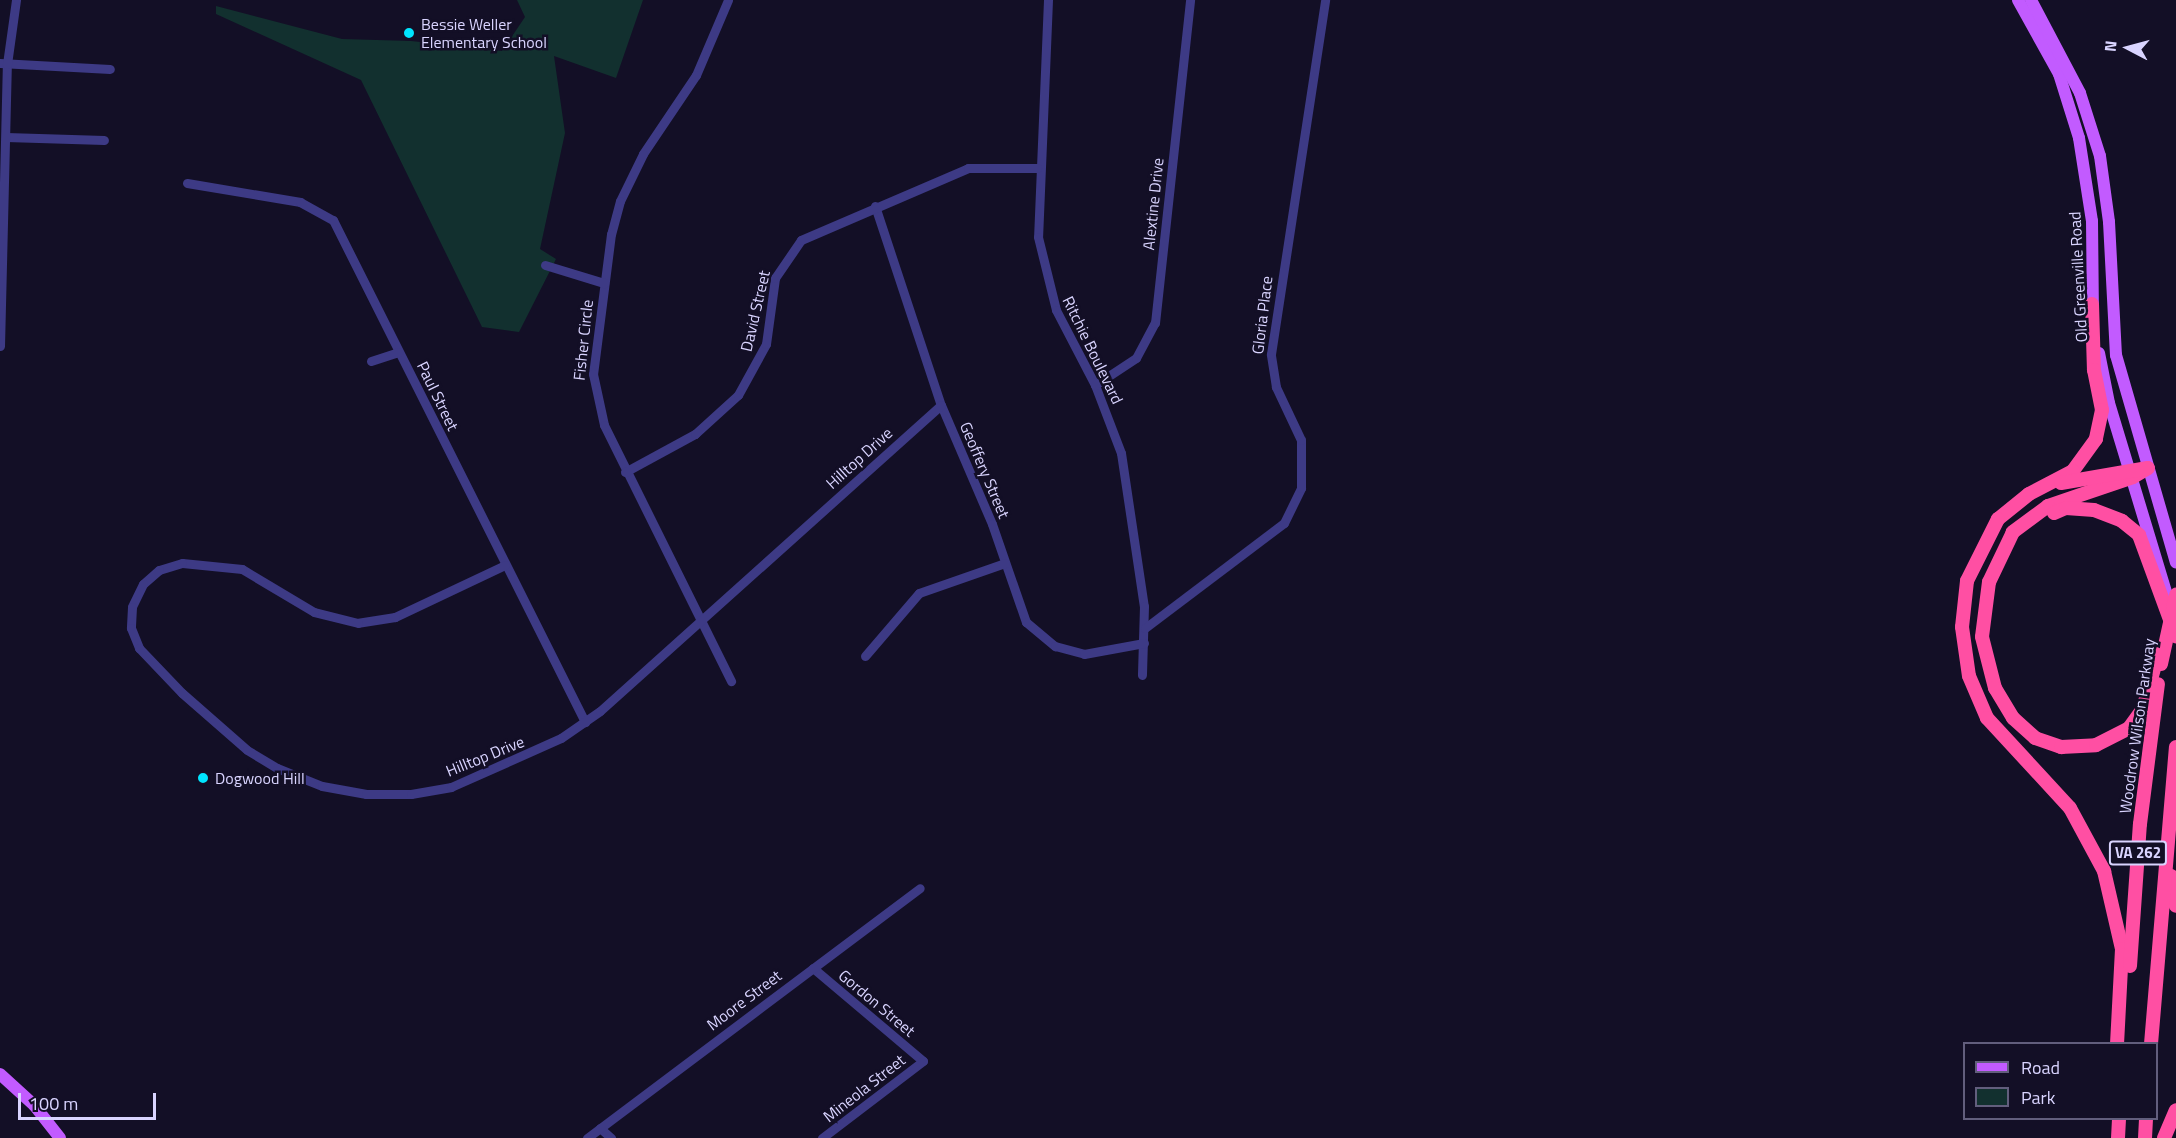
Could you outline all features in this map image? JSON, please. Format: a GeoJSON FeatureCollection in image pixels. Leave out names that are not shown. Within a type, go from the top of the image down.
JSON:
{"type":"FeatureCollection","features":[{"type":"Feature","properties":{"kind":"highway"},"geometry":{"type":"LineString","coordinates":[[2092,304],[2100,425],[2083,461],[2053,484],[2013,505],[1987,536],[1967,581],[1962,643],[1971,683],[1987,718],[2070,808],[2104,871],[2122,949],[2117,1042]]}},
{"type":"Feature","properties":{"kind":"highway"},"geometry":{"type":"LineString","coordinates":[[2148,468],[2048,506],[2013,532],[1997,564],[1983,616],[1988,668],[2013,718],[2035,738],[2074,748],[2120,736],[2143,709],[2175,599]]}},
{"type":"Feature","properties":{"kind":"highway"},"geometry":{"type":"LineString","coordinates":[[2053,484],[2132,473]]}},
{"type":"Feature","properties":{"kind":"highway"},"geometry":{"type":"LineString","coordinates":[[1997,564],[2016,538],[2048,516],[2080,507],[2108,514],[2144,544],[2176,636]]}},
{"type":"Feature","properties":{"kind":"highway","name":"Woodrow Wilson Parkway"},"geometry":{"type":"LineString","coordinates":[[2124,1042],[2140,824],[2159,659]]}},
{"type":"Feature","properties":{"kind":"highway","name":"VA 262"},"geometry":{"type":"LineString","coordinates":[[2151,1042],[2176,747]]}},
{"type":"Feature","properties":{"kind":"highway"},"geometry":{"type":"LineString","coordinates":[[2176,806],[2170,879],[2176,906]]}},
{"type":"Feature","properties":{"kind":"highway"},"geometry":{"type":"LineString","coordinates":[[2164,1138],[2176,1110]]}},
{"type":"Feature","properties":{"kind":"highway"},"geometry":{"type":"LineString","coordinates":[[2118,1138],[2119,1120]]}},
{"type":"Feature","properties":{"kind":"highway"},"geometry":{"type":"LineString","coordinates":[[2145,1138],[2146,1120]]}},
{"type":"Feature","properties":{"kind":"main road","name":"Old Greenville Road"},"geometry":{"type":"LineString","coordinates":[[2018,0],[2059,74],[2079,138],[2092,221],[2092,304],[2101,370],[2176,629]]}},
{"type":"Feature","properties":{"kind":"main road","name":"Old Greenville Road"},"geometry":{"type":"LineString","coordinates":[[2031,0],[2080,93],[2100,156],[2109,222],[2116,355],[2176,563]]}},
{"type":"Feature","properties":{"kind":"main road"},"geometry":{"type":"LineString","coordinates":[[0,1074],[34,1105],[60,1138]]}},
{"type":"Feature","properties":{"kind":"street"},"geometry":{"type":"LineString","coordinates":[[0,346],[6,137],[4,63],[16,0]]}},
{"type":"Feature","properties":{"kind":"street","name":"Fisher Circle"},"geometry":{"type":"LineString","coordinates":[[728,0],[696,75],[627,183],[612,229],[593,386],[601,417],[626,472],[731,681]]}},
{"type":"Feature","properties":{"kind":"street","name":"Ritchie Boulevard"},"geometry":{"type":"LineString","coordinates":[[1048,0],[1037,168],[1036,222],[1045,276],[1064,329],[1095,385],[1121,453],[1145,628],[1142,675]]}},
{"type":"Feature","properties":{"kind":"street","name":"Alextine Drive"},"geometry":{"type":"LineString","coordinates":[[1095,385],[1136,358],[1155,323],[1190,0]]}},
{"type":"Feature","properties":{"kind":"street","name":"Gloria Place"},"geometry":{"type":"LineString","coordinates":[[1145,628],[1284,523],[1301,488],[1303,448],[1276,390],[1271,354],[1325,0]]}},
{"type":"Feature","properties":{"kind":"street"},"geometry":{"type":"LineString","coordinates":[[4,63],[110,69]]}},
{"type":"Feature","properties":{"kind":"street"},"geometry":{"type":"LineString","coordinates":[[6,137],[104,140]]}},
{"type":"Feature","properties":{"kind":"street","name":"David Street"},"geometry":{"type":"LineString","coordinates":[[626,472],[695,434],[738,395],[763,352],[775,278],[794,246],[823,228],[968,168],[1037,168]]}},
{"type":"Feature","properties":{"kind":"street","name":"Paul Street"},"geometry":{"type":"LineString","coordinates":[[188,183],[300,202],[327,214],[585,722]]}},
{"type":"Feature","properties":{"kind":"street","name":"Geoffery Street"},"geometry":{"type":"LineString","coordinates":[[875,206],[941,405],[1005,563],[1021,613],[1044,640],[1084,654],[1144,643]]}},
{"type":"Feature","properties":{"kind":"street"},"geometry":{"type":"LineString","coordinates":[[545,266],[604,283]]}},
{"type":"Feature","properties":{"kind":"street"},"geometry":{"type":"LineString","coordinates":[[371,361],[399,352]]}},
{"type":"Feature","properties":{"kind":"street","name":"Hilltop Drive"},"geometry":{"type":"LineString","coordinates":[[505,566],[395,617],[358,623],[314,612],[242,570],[182,563],[159,570],[142,584],[133,603],[131,628],[139,648],[247,750],[290,774],[339,790],[393,795],[451,787],[518,760],[585,722],[941,405]]}},
{"type":"Feature","properties":{"kind":"street"},"geometry":{"type":"LineString","coordinates":[[865,656],[919,593],[1005,563]]}},
{"type":"Feature","properties":{"kind":"street","name":"Moore Street"},"geometry":{"type":"LineString","coordinates":[[587,1138],[920,888]]}},
{"type":"Feature","properties":{"kind":"street","name":"Gordon Street"},"geometry":{"type":"LineString","coordinates":[[813,968],[923,1061]]}},
{"type":"Feature","properties":{"kind":"street","name":"Mineola Street"},"geometry":{"type":"LineString","coordinates":[[822,1138],[923,1061]]}},
{"type":"Feature","properties":{"kind":"street"},"geometry":{"type":"LineString","coordinates":[[600,1128],[611,1138]]}},
{"type":"Feature","properties":{"kind":"green space"},"geometry":{"type":"Polygon","coordinates":[[[517,0],[643,0],[616,78],[554,56],[565,133],[540,249],[556,259],[519,332],[482,327],[361,80],[216,14],[216,6],[342,39],[411,41],[502,51],[525,17],[517,0]]]}},
{"type":"Feature","properties":{"kind":"place","name":"Bessie Weller Elementary School"},"geometry":{"type":"Point","coordinates":[409,33]}},
{"type":"Feature","properties":{"kind":"place","name":"Dogwood Hill"},"geometry":{"type":"Point","coordinates":[203,778]}}]}
